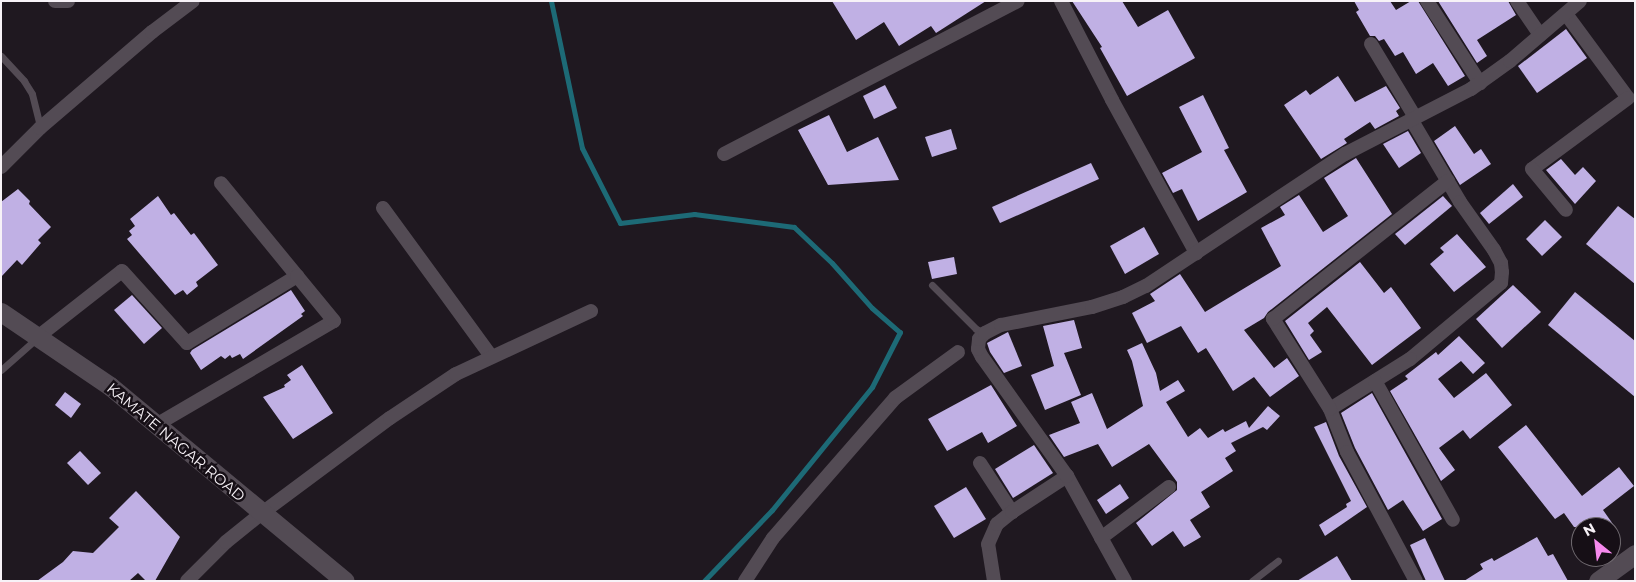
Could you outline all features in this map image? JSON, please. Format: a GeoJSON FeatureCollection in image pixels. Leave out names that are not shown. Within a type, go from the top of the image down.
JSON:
{"type":"FeatureCollection","features":[{"type":"Feature","properties":{"kind":"street"},"geometry":{"type":"LineString","coordinates":[[55,1],[68,1]]}},
{"type":"Feature","properties":{"kind":"street"},"geometry":{"type":"LineString","coordinates":[[724,154],[1018,1]]}},
{"type":"Feature","properties":{"kind":"street"},"geometry":{"type":"LineString","coordinates":[[1061,1],[1112,100],[1196,253]]}},
{"type":"Feature","properties":{"kind":"street"},"geometry":{"type":"LineString","coordinates":[[1427,1],[1480,82]]}},
{"type":"Feature","properties":{"kind":"street"},"geometry":{"type":"LineString","coordinates":[[1517,1],[1540,35]]}},
{"type":"Feature","properties":{"kind":"street"},"geometry":{"type":"LineString","coordinates":[[1125,581],[1067,476],[982,357],[978,348],[984,333],[1001,325],[1041,318],[1123,298],[1146,286],[1345,154],[1480,82],[1580,1]]}},
{"type":"Feature","properties":{"kind":"street"},"geometry":{"type":"LineString","coordinates":[[1,167],[40,128],[186,3]]}},
{"type":"Feature","properties":{"kind":"street"},"geometry":{"type":"LineString","coordinates":[[1566,14],[1628,98],[1532,169],[1566,210]]}},
{"type":"Feature","properties":{"kind":"street"},"geometry":{"type":"LineString","coordinates":[[1330,409],[1410,359],[1502,283],[1501,262],[1448,181],[1371,44]]}},
{"type":"Feature","properties":{"kind":"street"},"geometry":{"type":"LineString","coordinates":[[1416,581],[1347,452],[1330,409],[1273,319],[1448,181]]}},
{"type":"Feature","properties":{"kind":"street"},"geometry":{"type":"LineString","coordinates":[[156,425],[334,321],[221,183]]}},
{"type":"Feature","properties":{"kind":"street"},"geometry":{"type":"LineString","coordinates":[[382,208],[491,356]]}},
{"type":"Feature","properties":{"kind":"street"},"geometry":{"type":"LineString","coordinates":[[39,336],[122,271],[187,342],[297,276]]}},
{"type":"Feature","properties":{"kind":"street"},"geometry":{"type":"LineString","coordinates":[[187,581],[226,542],[262,513],[390,418],[456,374],[491,356],[591,311]]}},
{"type":"Feature","properties":{"kind":"street","name":"KAMATE NAGAR ROAD"},"geometry":{"type":"LineString","coordinates":[[1,312],[110,386],[345,581]]}},
{"type":"Feature","properties":{"kind":"street"},"geometry":{"type":"LineString","coordinates":[[745,581],[773,538],[895,398],[958,352]]}},
{"type":"Feature","properties":{"kind":"street"},"geometry":{"type":"LineString","coordinates":[[1375,381],[1453,520]]}},
{"type":"Feature","properties":{"kind":"street"},"geometry":{"type":"LineString","coordinates":[[980,463],[1012,512]]}},
{"type":"Feature","properties":{"kind":"street"},"geometry":{"type":"LineString","coordinates":[[994,581],[988,544],[997,524],[1067,476]]}},
{"type":"Feature","properties":{"kind":"street"},"geometry":{"type":"LineString","coordinates":[[1101,538],[1169,486]]}},
{"type":"Feature","properties":{"kind":"street"},"geometry":{"type":"LineString","coordinates":[[1598,581],[1635,554]]}},
{"type":"Feature","properties":{"kind":"lane"},"geometry":{"type":"LineString","coordinates":[[1,56],[24,81],[32,94],[40,128]]}},
{"type":"Feature","properties":{"kind":"lane"},"geometry":{"type":"LineString","coordinates":[[932,285],[976,329],[984,333]]}},
{"type":"Feature","properties":{"kind":"lane"},"geometry":{"type":"LineString","coordinates":[[1,370],[39,336]]}},
{"type":"Feature","properties":{"kind":"lane"},"geometry":{"type":"LineString","coordinates":[[1252,581],[1278,561]]}},
{"type":"Feature","properties":{"kind":"building"},"geometry":{"type":"Polygon","coordinates":[[[832,1],[986,1],[936,33],[931,26],[899,46],[884,22],[856,40],[832,1]]]}},
{"type":"Feature","properties":{"kind":"building"},"geometry":{"type":"Polygon","coordinates":[[[1072,1],[1122,1],[1138,27],[1168,10],[1195,58],[1127,96],[1100,48],[1102,47],[1072,1]]]}},
{"type":"Feature","properties":{"kind":"building"},"geometry":{"type":"Polygon","coordinates":[[[1354,1],[1390,1],[1396,10],[1411,1],[1418,1],[1465,76],[1448,86],[1433,63],[1416,74],[1403,52],[1395,56],[1384,39],[1379,41],[1375,36],[1370,36],[1356,12],[1359,10],[1354,1]]]}},
{"type":"Feature","properties":{"kind":"building"},"geometry":{"type":"Polygon","coordinates":[[[1438,1],[1508,1],[1516,15],[1477,40],[1487,56],[1477,63],[1438,1]]]}},
{"type":"Feature","properties":{"kind":"building"},"geometry":{"type":"Polygon","coordinates":[[[1566,29],[1587,58],[1537,93],[1518,66],[1566,29]]]}},
{"type":"Feature","properties":{"kind":"building"},"geometry":{"type":"Polygon","coordinates":[[[1338,76],[1355,102],[1386,86],[1400,108],[1396,111],[1399,116],[1375,129],[1370,122],[1344,139],[1347,143],[1321,159],[1284,105],[1306,90],[1310,95],[1338,76]]]}},
{"type":"Feature","properties":{"kind":"building"},"geometry":{"type":"Polygon","coordinates":[[[885,85],[897,108],[874,119],[863,96],[885,85]]]}},
{"type":"Feature","properties":{"kind":"building"},"geometry":{"type":"Polygon","coordinates":[[[1203,95],[1229,148],[1224,150],[1247,192],[1198,221],[1182,189],[1173,193],[1162,173],[1202,152],[1179,107],[1203,95]]]}},
{"type":"Feature","properties":{"kind":"building"},"geometry":{"type":"Polygon","coordinates":[[[829,115],[847,152],[878,137],[899,180],[828,185],[798,130],[829,115]]]}},
{"type":"Feature","properties":{"kind":"building"},"geometry":{"type":"Polygon","coordinates":[[[1455,126],[1474,154],[1481,149],[1491,164],[1460,185],[1434,141],[1455,126]]]}},
{"type":"Feature","properties":{"kind":"building"},"geometry":{"type":"Polygon","coordinates":[[[951,129],[957,149],[932,157],[925,137],[951,129]]]}},
{"type":"Feature","properties":{"kind":"building"},"geometry":{"type":"Polygon","coordinates":[[[1408,131],[1421,153],[1399,168],[1383,144],[1408,131]]]}},
{"type":"Feature","properties":{"kind":"building"},"geometry":{"type":"Polygon","coordinates":[[[1356,158],[1392,214],[1268,312],[1264,318],[1244,330],[1274,368],[1287,358],[1299,376],[1270,397],[1254,377],[1233,391],[1206,348],[1198,353],[1181,326],[1147,343],[1132,313],[1155,301],[1150,294],[1180,274],[1205,312],[1281,266],[1261,228],[1285,215],[1280,207],[1299,195],[1323,232],[1348,216],[1324,178],[1356,158]]]}},
{"type":"Feature","properties":{"kind":"building"},"geometry":{"type":"Polygon","coordinates":[[[1561,159],[1575,175],[1583,167],[1596,181],[1575,204],[1546,170],[1561,159]]]}},
{"type":"Feature","properties":{"kind":"building"},"geometry":{"type":"Polygon","coordinates":[[[1091,163],[1099,179],[1000,223],[992,207],[1091,163]]]}},
{"type":"Feature","properties":{"kind":"building"},"geometry":{"type":"Polygon","coordinates":[[[1513,184],[1523,197],[1489,224],[1480,213],[1513,184]]]}},
{"type":"Feature","properties":{"kind":"building"},"geometry":{"type":"Polygon","coordinates":[[[18,189],[30,201],[29,204],[51,227],[38,240],[41,243],[22,265],[17,260],[1,277],[1,202],[18,189]]]}},
{"type":"Feature","properties":{"kind":"building"},"geometry":{"type":"Polygon","coordinates":[[[158,196],[171,215],[174,213],[191,235],[194,233],[218,265],[196,282],[198,286],[187,295],[183,290],[175,295],[127,239],[132,235],[129,231],[135,226],[130,219],[158,196]]]}},
{"type":"Feature","properties":{"kind":"building"},"geometry":{"type":"Polygon","coordinates":[[[1443,196],[1452,206],[1405,245],[1395,234],[1443,196]]]}},
{"type":"Feature","properties":{"kind":"building"},"geometry":{"type":"Polygon","coordinates":[[[1618,206],[1635,219],[1635,284],[1586,244],[1618,206]]]}},
{"type":"Feature","properties":{"kind":"building"},"geometry":{"type":"Polygon","coordinates":[[[1545,220],[1562,237],[1542,256],[1526,239],[1545,220]]]}},
{"type":"Feature","properties":{"kind":"building"},"geometry":{"type":"Polygon","coordinates":[[[1144,227],[1159,254],[1125,274],[1110,246],[1144,227]]]}},
{"type":"Feature","properties":{"kind":"building"},"geometry":{"type":"Polygon","coordinates":[[[1457,234],[1486,267],[1454,292],[1430,264],[1444,252],[1440,248],[1457,234]]]}},
{"type":"Feature","properties":{"kind":"building"},"geometry":{"type":"Polygon","coordinates":[[[954,257],[957,274],[932,279],[928,262],[954,257]]]}},
{"type":"Feature","properties":{"kind":"building"},"geometry":{"type":"Polygon","coordinates":[[[1360,262],[1384,293],[1391,287],[1421,328],[1372,365],[1327,307],[1308,323],[1314,331],[1310,335],[1322,352],[1309,360],[1285,321],[1360,262]]]}},
{"type":"Feature","properties":{"kind":"building"},"geometry":{"type":"Polygon","coordinates":[[[1513,285],[1541,312],[1502,348],[1476,319],[1513,285]]]}},
{"type":"Feature","properties":{"kind":"building"},"geometry":{"type":"Polygon","coordinates":[[[291,290],[305,311],[301,314],[303,316],[243,359],[240,354],[232,358],[230,355],[225,359],[221,356],[201,370],[190,353],[192,350],[291,290]]]}},
{"type":"Feature","properties":{"kind":"building"},"geometry":{"type":"Polygon","coordinates":[[[1575,292],[1635,341],[1635,397],[1548,325],[1575,292]]]}},
{"type":"Feature","properties":{"kind":"building"},"geometry":{"type":"Polygon","coordinates":[[[132,295],[162,328],[144,344],[114,310],[132,295]]]}},
{"type":"Feature","properties":{"kind":"building"},"geometry":{"type":"Polygon","coordinates":[[[1074,320],[1082,348],[1064,353],[1081,395],[1045,410],[1031,375],[1054,366],[1043,326],[1074,320]]]}},
{"type":"Feature","properties":{"kind":"building"},"geometry":{"type":"Polygon","coordinates":[[[1008,332],[1022,366],[1004,373],[990,352],[987,343],[1008,332]]]}},
{"type":"Feature","properties":{"kind":"building"},"geometry":{"type":"Polygon","coordinates":[[[1459,336],[1485,363],[1473,374],[1461,361],[1438,379],[1454,398],[1486,373],[1512,405],[1470,439],[1463,430],[1439,448],[1455,470],[1441,481],[1390,391],[1408,379],[1405,376],[1436,352],[1438,355],[1459,336]]]}},
{"type":"Feature","properties":{"kind":"building"},"geometry":{"type":"Polygon","coordinates":[[[1142,343],[1156,373],[1160,391],[1178,380],[1185,391],[1166,402],[1188,437],[1200,428],[1208,438],[1223,429],[1225,432],[1246,421],[1249,428],[1268,406],[1280,416],[1267,430],[1263,427],[1231,443],[1236,451],[1225,458],[1233,471],[1201,492],[1210,507],[1190,520],[1201,537],[1184,547],[1173,531],[1152,546],[1136,523],[1177,490],[1177,482],[1149,444],[1112,467],[1098,444],[1064,457],[1049,435],[1080,423],[1071,402],[1092,393],[1107,429],[1143,406],[1132,361],[1127,350],[1142,343]]]}},
{"type":"Feature","properties":{"kind":"building"},"geometry":{"type":"Polygon","coordinates":[[[302,365],[333,413],[293,439],[263,397],[285,387],[284,385],[291,380],[287,375],[302,365]]]}},
{"type":"Feature","properties":{"kind":"building"},"geometry":{"type":"Polygon","coordinates":[[[991,385],[1017,426],[988,443],[982,432],[947,451],[928,419],[991,385]]]}},
{"type":"Feature","properties":{"kind":"building"},"geometry":{"type":"Polygon","coordinates":[[[65,392],[81,404],[71,418],[55,405],[65,392]]]}},
{"type":"Feature","properties":{"kind":"building"},"geometry":{"type":"Polygon","coordinates":[[[1372,393],[1442,519],[1423,531],[1403,500],[1388,510],[1355,448],[1341,413],[1372,393]]]}},
{"type":"Feature","properties":{"kind":"building"},"geometry":{"type":"Polygon","coordinates":[[[1326,422],[1339,456],[1367,507],[1325,536],[1319,525],[1347,507],[1346,504],[1351,501],[1314,427],[1326,422]]]}},
{"type":"Feature","properties":{"kind":"building"},"geometry":{"type":"Polygon","coordinates":[[[1526,425],[1582,496],[1619,467],[1634,486],[1603,510],[1608,517],[1571,517],[1571,523],[1564,513],[1555,519],[1498,447],[1526,425]]]}},
{"type":"Feature","properties":{"kind":"building"},"geometry":{"type":"Polygon","coordinates":[[[1034,445],[1053,473],[1013,498],[995,469],[1034,445]]]}},
{"type":"Feature","properties":{"kind":"building"},"geometry":{"type":"Polygon","coordinates":[[[80,451],[101,473],[88,485],[67,463],[80,451]]]}},
{"type":"Feature","properties":{"kind":"building"},"geometry":{"type":"Polygon","coordinates":[[[1120,484],[1129,498],[1106,514],[1097,500],[1120,484]]]}},
{"type":"Feature","properties":{"kind":"building"},"geometry":{"type":"Polygon","coordinates":[[[966,487],[986,519],[954,538],[934,506],[966,487]]]}},
{"type":"Feature","properties":{"kind":"building"},"geometry":{"type":"Polygon","coordinates":[[[136,491],[180,537],[155,581],[146,581],[138,573],[129,581],[37,581],[63,562],[73,551],[93,553],[119,527],[109,518],[136,491]]]}},
{"type":"Feature","properties":{"kind":"building"},"geometry":{"type":"Polygon","coordinates":[[[1537,537],[1548,556],[1553,554],[1568,581],[1464,581],[1483,569],[1480,564],[1492,558],[1494,561],[1537,537]]]}},
{"type":"Feature","properties":{"kind":"building"},"geometry":{"type":"Polygon","coordinates":[[[1425,538],[1445,581],[1426,581],[1410,545],[1425,538]]]}},
{"type":"Feature","properties":{"kind":"building"},"geometry":{"type":"Polygon","coordinates":[[[1337,556],[1352,581],[1297,581],[1337,556]]]}},
{"type":"Feature","properties":{"kind":"waterway"},"geometry":{"type":"LineString","coordinates":[[551,1],[582,148],[620,223],[694,214],[794,227],[832,263],[872,308],[900,332],[872,387],[772,510],[704,581]]}}]}
